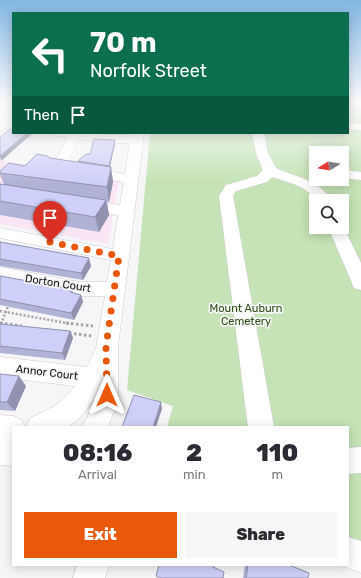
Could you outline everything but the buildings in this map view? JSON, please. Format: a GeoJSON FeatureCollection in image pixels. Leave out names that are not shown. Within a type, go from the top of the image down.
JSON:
{"type":"FeatureCollection","features":[{"type":"Feature","properties":{"kind":"street"},"geometry":{"type":"LineString","coordinates":[[96,426],[103,412],[106,401],[108,337],[116,289],[119,256],[132,179],[138,136],[110,139],[67,134],[59,168],[132,179]]}},
{"type":"Feature","properties":{"kind":"street"},"geometry":{"type":"LineString","coordinates":[[258,134],[262,153],[269,170],[309,184],[320,194]]}},
{"type":"Feature","properties":{"kind":"street"},"geometry":{"type":"LineString","coordinates":[[269,170],[308,172]]}},
{"type":"Feature","properties":{"kind":"street"},"geometry":{"type":"LineString","coordinates":[[261,426],[226,196],[228,191],[232,188],[262,179],[269,170]]}},
{"type":"Feature","properties":{"kind":"street"},"geometry":{"type":"LineString","coordinates":[[349,175],[361,176]]}},
{"type":"Feature","properties":{"kind":"street"},"geometry":{"type":"LineString","coordinates":[[65,202],[126,211]]}},
{"type":"Feature","properties":{"kind":"street"},"geometry":{"type":"LineString","coordinates":[[0,233],[119,256]]}},
{"type":"Feature","properties":{"kind":"street"},"geometry":{"type":"LineString","coordinates":[[339,234],[361,283]]}},
{"type":"Feature","properties":{"kind":"street","name":"Dorton Court"},"geometry":{"type":"LineString","coordinates":[[0,274],[80,289],[116,289]]}},
{"type":"Feature","properties":{"kind":"street"},"geometry":{"type":"LineString","coordinates":[[46,425],[71,411],[82,400],[94,378],[108,337]]}},
{"type":"Feature","properties":{"kind":"street","name":"Annor Court"},"geometry":{"type":"LineString","coordinates":[[0,367],[94,378]]}},
{"type":"Feature","properties":{"kind":"street"},"geometry":{"type":"LineString","coordinates":[[0,428],[12,429]]}},
{"type":"Feature","properties":{"kind":"street"},"geometry":{"type":"LineString","coordinates":[[0,452],[12,453]]}},
{"type":"Feature","properties":{"kind":"street"},"geometry":{"type":"LineString","coordinates":[[349,461],[361,460]]}},
{"type":"Feature","properties":{"kind":"street"},"geometry":{"type":"LineString","coordinates":[[349,552],[361,557]]}},
{"type":"Feature","properties":{"kind":"street"},"geometry":{"type":"LineString","coordinates":[[89,578],[93,566]]}},
{"type":"Feature","properties":{"kind":"path"},"geometry":{"type":"LineString","coordinates":[[0,328],[5,312],[26,279]]}},
{"type":"Feature","properties":{"kind":"path"},"geometry":{"type":"LineString","coordinates":[[0,311],[80,326],[108,337]]}},
{"type":"Feature","properties":{"kind":"path"},"geometry":{"type":"LineString","coordinates":[[1,323],[25,327]]}},
{"type":"Feature","properties":{"kind":"path"},"geometry":{"type":"LineString","coordinates":[[63,332],[108,337]]}},
{"type":"Feature","properties":{"kind":"shaded area"},"geometry":{"type":"Polygon","coordinates":[[[0,160],[119,179],[108,244],[0,224],[0,160]]]}},
{"type":"Feature","properties":{"kind":"green space","name":"Mount Auburn Cemetery"},"geometry":{"type":"Polygon","coordinates":[[[349,129],[361,129],[361,542],[349,537],[349,426],[167,426],[173,406],[127,390],[150,134],[349,134],[349,129]]]}},
{"type":"Feature","properties":{"kind":"route"},"geometry":{"type":"LineString","coordinates":[[50,242],[119,256],[116,289],[106,346],[107,395]]}}]}
